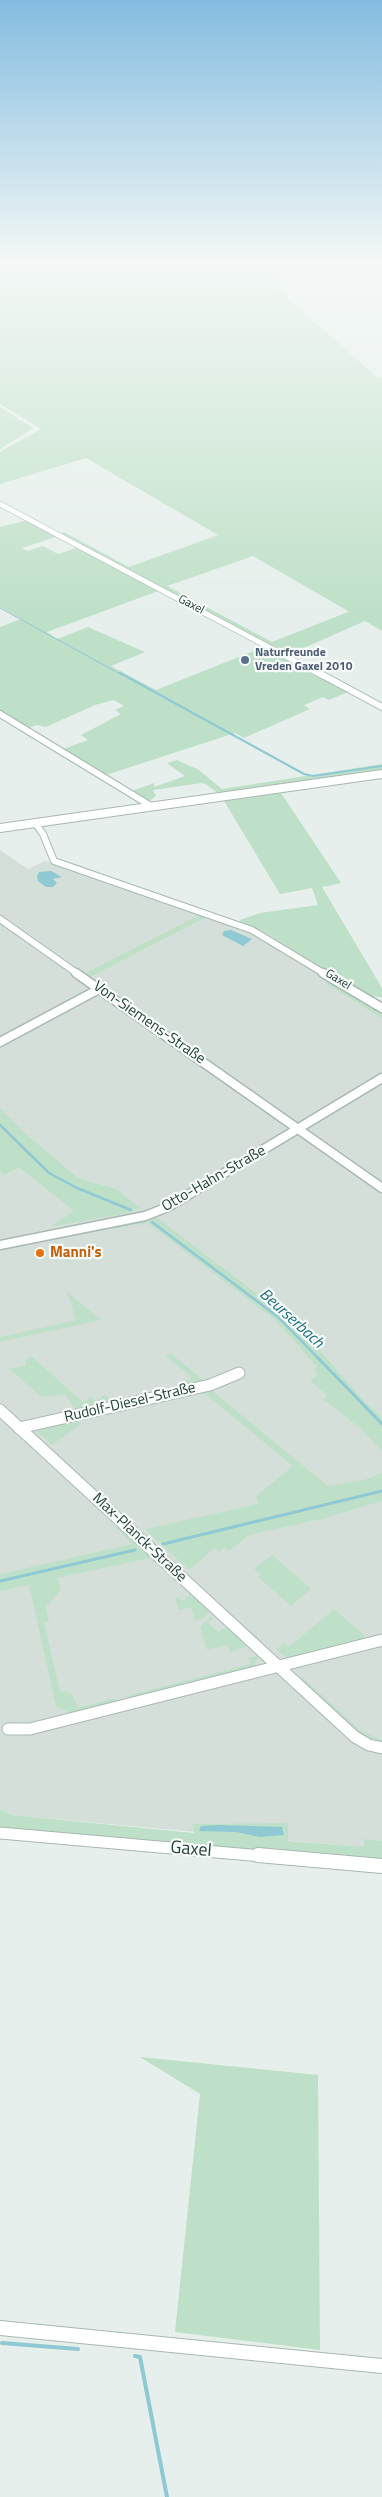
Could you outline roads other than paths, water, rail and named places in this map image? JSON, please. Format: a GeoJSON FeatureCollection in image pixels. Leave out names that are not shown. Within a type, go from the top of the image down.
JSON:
{"type":"FeatureCollection","features":[{"type":"Feature","properties":{"kind":"street","name":"Gaxel"},"geometry":{"type":"LineString","coordinates":[[0,504],[382,707]]}},
{"type":"Feature","properties":{"kind":"street"},"geometry":{"type":"LineString","coordinates":[[0,714],[151,806]]}},
{"type":"Feature","properties":{"kind":"street"},"geometry":{"type":"LineString","coordinates":[[0,828],[382,774]]}},
{"type":"Feature","properties":{"kind":"street","name":"Gaxel"},"geometry":{"type":"LineString","coordinates":[[36,823],[54,861],[252,930],[382,1008]]}},
{"type":"Feature","properties":{"kind":"street","name":"Von-Siemens-Straße"},"geometry":{"type":"LineString","coordinates":[[0,919],[297,1128]]}},
{"type":"Feature","properties":{"kind":"street"},"geometry":{"type":"LineString","coordinates":[[0,1042],[100,988]]}},
{"type":"Feature","properties":{"kind":"street","name":"Otto-Hahn-Straße"},"geometry":{"type":"LineString","coordinates":[[0,1245],[145,1216],[168,1207],[382,1078]]}},
{"type":"Feature","properties":{"kind":"street"},"geometry":{"type":"LineString","coordinates":[[297,1128],[382,1188]]}},
{"type":"Feature","properties":{"kind":"street","name":"Rudolf-Diesel-Straße"},"geometry":{"type":"LineString","coordinates":[[19,1428],[210,1385],[239,1373]]}},
{"type":"Feature","properties":{"kind":"street","name":"Max-Planck-Straße"},"geometry":{"type":"LineString","coordinates":[[0,1410],[355,1736],[369,1745],[382,1748]]}},
{"type":"Feature","properties":{"kind":"street"},"geometry":{"type":"LineString","coordinates":[[8,1729],[30,1729],[382,1640]]}},
{"type":"Feature","properties":{"kind":"street","name":"Gaxel"},"geometry":{"type":"LineString","coordinates":[[0,1832],[382,1866]]}},
{"type":"Feature","properties":{"kind":"street"},"geometry":{"type":"LineString","coordinates":[[0,2328],[382,2366]]}},
{"type":"Feature","properties":{"kind":"water"},"geometry":{"type":"Polygon","coordinates":[[[51,871],[62,877],[53,879],[57,883],[53,887],[46,887],[38,881],[37,876],[39,872],[51,871]]]}},
{"type":"Feature","properties":{"kind":"water"},"geometry":{"type":"Polygon","coordinates":[[[231,930],[252,939],[243,946],[222,935],[224,931],[231,930]]]}},
{"type":"Feature","properties":{"kind":"water"},"geometry":{"type":"Polygon","coordinates":[[[201,1826],[282,1827],[284,1835],[260,1837],[236,1832],[199,1831],[201,1826]]]}},
{"type":"Feature","properties":{"kind":"waterway"},"geometry":{"type":"LineString","coordinates":[[0,608],[122,675]]}},
{"type":"Feature","properties":{"kind":"waterway"},"geometry":{"type":"LineString","coordinates":[[120,673],[304,774],[313,776],[382,766]]}},
{"type":"Feature","properties":{"kind":"waterway","name":"Beurserbach"},"geometry":{"type":"LineString","coordinates":[[0,1125],[49,1173],[77,1188],[131,1210]]}},
{"type":"Feature","properties":{"kind":"waterway","name":"Beurserbach"},"geometry":{"type":"LineString","coordinates":[[152,1222],[278,1317],[319,1359]]}},
{"type":"Feature","properties":{"kind":"waterway","name":"Beurserbach"},"geometry":{"type":"LineString","coordinates":[[318,1358],[382,1424]]}},
{"type":"Feature","properties":{"kind":"waterway"},"geometry":{"type":"LineString","coordinates":[[163,1544],[382,1491]]}},
{"type":"Feature","properties":{"kind":"waterway"},"geometry":{"type":"LineString","coordinates":[[0,1581],[135,1550]]}},
{"type":"Feature","properties":{"kind":"waterway"},"geometry":{"type":"LineString","coordinates":[[2,2343],[78,2349]]}},
{"type":"Feature","properties":{"kind":"waterway"},"geometry":{"type":"LineString","coordinates":[[135,2356],[140,2357],[167,2497]]}},
{"type":"Feature","properties":{"kind":"place","name":"Naturfreunde Vreden Gaxel 2010"},"geometry":{"type":"Point","coordinates":[245,660]}},
{"type":"Feature","properties":{"kind":"place","name":"Manni's"},"geometry":{"type":"Point","coordinates":[40,1253]}}]}
